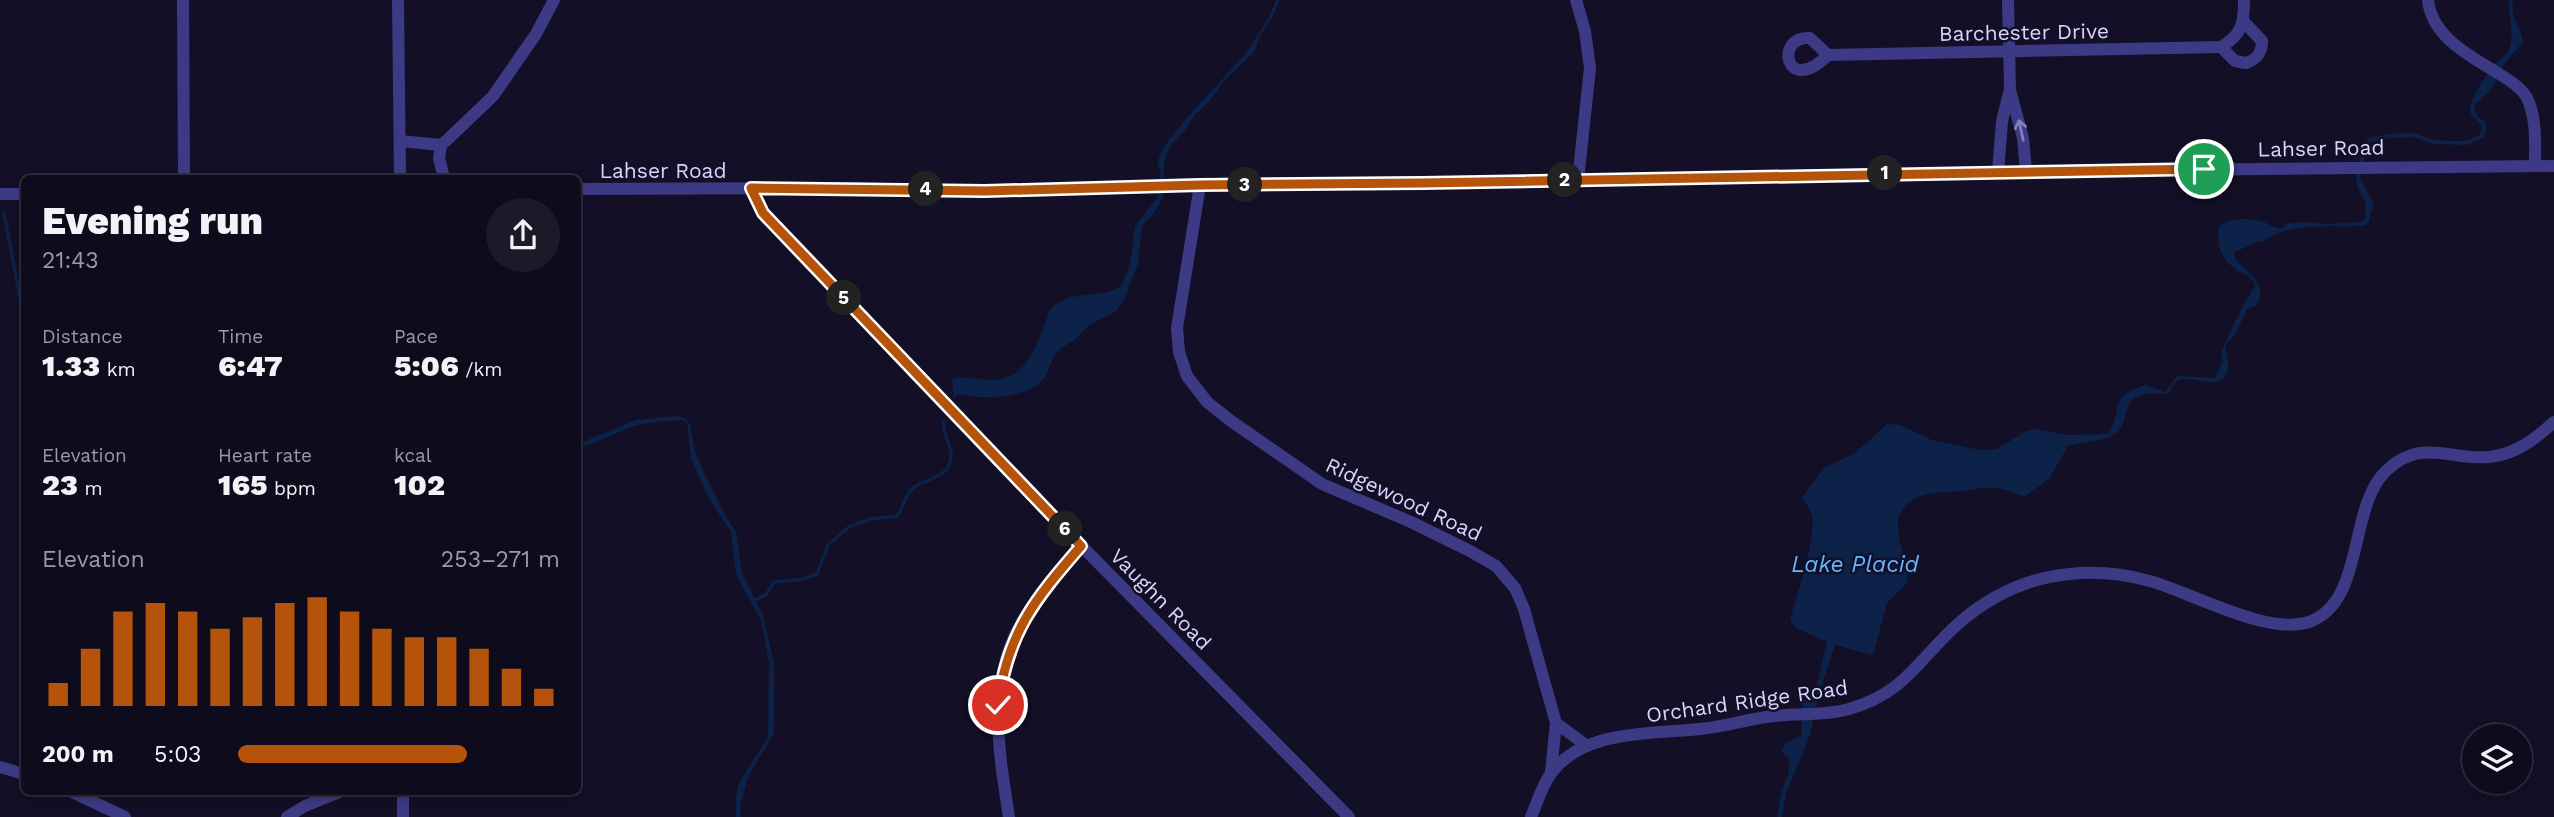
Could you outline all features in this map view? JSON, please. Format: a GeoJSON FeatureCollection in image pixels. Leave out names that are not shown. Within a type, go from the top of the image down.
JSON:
{"type":"FeatureCollection","features":[{"type":"Feature","properties":{"kind":"street"},"geometry":{"type":"LineString","coordinates":[[183,0],[184,175]]}},
{"type":"Feature","properties":{"kind":"street"},"geometry":{"type":"LineString","coordinates":[[398,0],[400,175]]}},
{"type":"Feature","properties":{"kind":"street"},"geometry":{"type":"LineString","coordinates":[[443,175],[439,158],[441,145],[493,96],[536,34],[554,0]]}},
{"type":"Feature","properties":{"kind":"street"},"geometry":{"type":"LineString","coordinates":[[1576,0],[1585,31],[1590,68],[1578,180]]}},
{"type":"Feature","properties":{"kind":"street"},"geometry":{"type":"LineString","coordinates":[[2008,0],[2010,89],[2023,138],[2026,172]]}},
{"type":"Feature","properties":{"kind":"street"},"geometry":{"type":"LineString","coordinates":[[2221,47],[2235,38],[2244,22],[2244,0]]}},
{"type":"Feature","properties":{"kind":"street"},"geometry":{"type":"LineString","coordinates":[[2428,0],[2432,17],[2439,29],[2458,47],[2519,88],[2530,105],[2535,166]]}},
{"type":"Feature","properties":{"kind":"street","name":"Barchester Drive"},"geometry":{"type":"LineString","coordinates":[[1828,55],[2221,47],[2235,61],[2246,63],[2258,56],[2262,50],[2262,41],[2244,22]]}},
{"type":"Feature","properties":{"kind":"street"},"geometry":{"type":"LineString","coordinates":[[1998,172],[2002,121],[2010,89]]}},
{"type":"Feature","properties":{"kind":"street"},"geometry":{"type":"LineString","coordinates":[[400,141],[441,145]]}},
{"type":"Feature","properties":{"kind":"street","name":"Lahser Road"},"geometry":{"type":"LineString","coordinates":[[581,189],[985,191],[1998,172],[2554,166]]}},
{"type":"Feature","properties":{"kind":"street","name":"Ridgewood Road"},"geometry":{"type":"LineString","coordinates":[[1200,185],[1177,328],[1179,352],[1186,376],[1206,402],[1322,484],[1411,522],[1496,566],[1515,588],[1524,609],[1556,723],[1551,772]]}},
{"type":"Feature","properties":{"kind":"street","name":"Vaughn Road"},"geometry":{"type":"LineString","coordinates":[[751,188],[763,213],[1081,546],[1349,817]]}},
{"type":"Feature","properties":{"kind":"street"},"geometry":{"type":"LineString","coordinates":[[0,194],[21,194]]}},
{"type":"Feature","properties":{"kind":"street","name":"Orchard Ridge Road"},"geometry":{"type":"LineString","coordinates":[[1531,817],[1551,772],[1587,746],[1630,736],[1708,728],[1759,718],[1845,710],[1880,696],[1913,673],[1958,624],[1988,601],[2017,586],[2045,578],[2087,573],[2134,578],[2262,621],[2289,625],[2309,622],[2326,611],[2338,595],[2349,569],[2372,489],[2393,465],[2417,453],[2479,457],[2501,455],[2524,446],[2554,422]]}},
{"type":"Feature","properties":{"kind":"street"},"geometry":{"type":"LineString","coordinates":[[1009,817],[998,730],[998,705],[1006,659],[1028,612],[1081,546]]}},
{"type":"Feature","properties":{"kind":"street"},"geometry":{"type":"LineString","coordinates":[[1556,723],[1587,746]]}},
{"type":"Feature","properties":{"kind":"street"},"geometry":{"type":"LineString","coordinates":[[0,767],[21,773]]}},
{"type":"Feature","properties":{"kind":"street"},"geometry":{"type":"LineString","coordinates":[[78,795],[125,817]]}},
{"type":"Feature","properties":{"kind":"street"},"geometry":{"type":"LineString","coordinates":[[287,817],[304,806],[332,795]]}},
{"type":"Feature","properties":{"kind":"street"},"geometry":{"type":"LineString","coordinates":[[403,795],[403,817]]}},
{"type":"Feature","properties":{"kind":"water"},"geometry":{"type":"Polygon","coordinates":[[[1276,0],[1280,0],[1271,20],[1260,35],[1255,51],[1224,81],[1171,145],[1164,162],[1163,198],[1142,226],[1138,264],[1123,302],[1115,312],[1089,325],[1077,338],[1056,352],[1045,377],[1037,386],[1009,395],[979,397],[959,394],[954,398],[952,379],[999,380],[1020,369],[1031,355],[1055,305],[1063,300],[1106,292],[1122,285],[1130,265],[1135,226],[1158,197],[1161,172],[1157,163],[1163,148],[1247,52],[1269,17],[1276,0]]]}},
{"type":"Feature","properties":{"kind":"water","name":"Lake Placid"},"geometry":{"type":"Polygon","coordinates":[[[2509,0],[2513,0],[2514,17],[2523,42],[2505,63],[2491,90],[2474,105],[2477,114],[2485,123],[2486,132],[2483,138],[2467,145],[2434,144],[2413,137],[2389,138],[2367,143],[2360,178],[2374,204],[2368,224],[2298,228],[2273,235],[2263,242],[2233,253],[2258,282],[2260,297],[2256,306],[2247,309],[2235,335],[2226,344],[2228,366],[2220,380],[2206,382],[2183,379],[2176,382],[2167,394],[2138,396],[2131,401],[2119,430],[2108,438],[2068,446],[2049,479],[2025,496],[1988,487],[1924,495],[1903,509],[1898,526],[1907,583],[1887,603],[1873,655],[1835,645],[1820,691],[1810,735],[1786,793],[1782,817],[1777,817],[1789,767],[1788,757],[1783,754],[1782,749],[1787,742],[1801,736],[1803,702],[1816,688],[1827,642],[1794,627],[1790,619],[1811,539],[1812,517],[1802,497],[1825,467],[1854,454],[1887,424],[1900,425],[1932,440],[1980,450],[1997,449],[2026,431],[2035,429],[2068,435],[2107,434],[2120,401],[2133,390],[2145,385],[2165,392],[2177,376],[2214,378],[2223,362],[2221,352],[2255,286],[2249,276],[2229,264],[2222,254],[2218,237],[2220,225],[2245,219],[2280,228],[2286,224],[2304,222],[2361,222],[2365,219],[2366,203],[2358,189],[2356,177],[2363,144],[2369,138],[2414,133],[2434,140],[2466,141],[2480,135],[2482,126],[2470,109],[2485,78],[2509,49],[2509,0]]]}},
{"type":"Feature","properties":{"kind":"water"},"geometry":{"type":"Polygon","coordinates":[[[677,416],[685,418],[690,424],[695,451],[728,520],[736,531],[742,573],[763,615],[774,662],[774,733],[749,775],[740,806],[741,817],[736,817],[739,783],[768,737],[769,663],[761,620],[736,575],[731,532],[709,499],[691,459],[687,423],[682,420],[634,426],[581,448],[581,443],[636,420],[677,416]]]}},
{"type":"Feature","properties":{"kind":"waterway"},"geometry":{"type":"LineString","coordinates":[[4,213],[21,303]]}},
{"type":"Feature","properties":{"kind":"waterway"},"geometry":{"type":"LineString","coordinates":[[755,600],[766,595],[774,582],[799,580],[817,574],[828,545],[849,527],[870,519],[897,516],[913,488],[941,474],[949,465],[951,453],[944,421]]}},
{"type":"Feature","properties":{"kind":"route"},"geometry":{"type":"LineString","coordinates":[[998,705],[1006,659],[1019,628],[1038,598],[1081,546],[763,213],[751,188],[985,191],[1200,185],[2204,169]]}}]}
